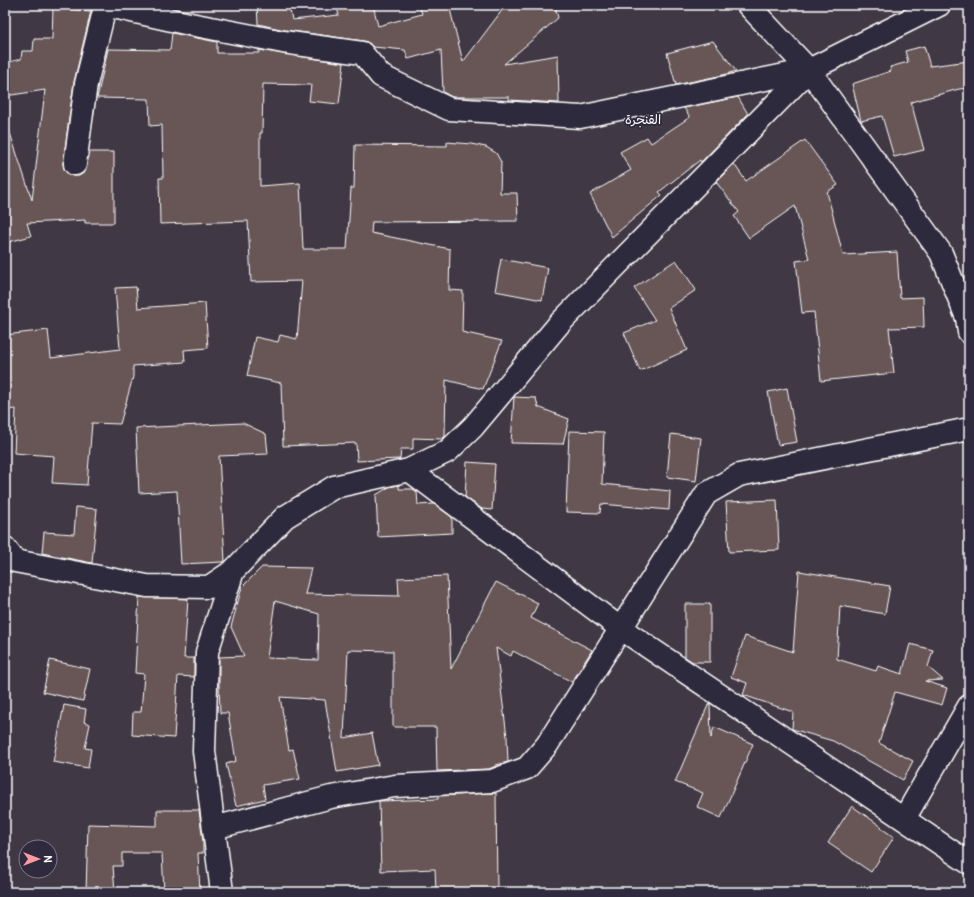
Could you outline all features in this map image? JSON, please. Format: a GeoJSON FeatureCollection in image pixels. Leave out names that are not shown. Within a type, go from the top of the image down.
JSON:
{"type":"FeatureCollection","features":[{"type":"Feature","properties":{"kind":"street"},"geometry":{"type":"LineString","coordinates":[[748,5],[809,70],[941,253],[967,318],[969,332]]}},
{"type":"Feature","properties":{"kind":"street"},"geometry":{"type":"LineString","coordinates":[[75,164],[86,84],[108,6],[283,42],[362,53],[381,76],[449,109],[580,117],[809,70],[939,5]]}},
{"type":"Feature","properties":{"kind":"street"},"geometry":{"type":"LineString","coordinates":[[8,562],[147,586],[209,587],[233,571],[285,517],[334,487],[409,470],[448,451],[473,427],[559,324],[809,70]]}},
{"type":"Feature","properties":{"kind":"street"},"geometry":{"type":"LineString","coordinates":[[214,828],[331,797],[395,786],[492,781],[527,768],[547,745],[706,494],[740,475],[969,429]]}},
{"type":"Feature","properties":{"kind":"street"},"geometry":{"type":"LineString","coordinates":[[409,470],[620,628],[969,863]]}},
{"type":"Feature","properties":{"kind":"street"},"geometry":{"type":"LineString","coordinates":[[222,892],[204,751],[207,652],[233,571]]}},
{"type":"Feature","properties":{"kind":"street"},"geometry":{"type":"LineString","coordinates":[[904,820],[969,706]]}},
{"type":"Feature","properties":{"kind":"building"},"geometry":{"type":"Polygon","coordinates":[[[257,5],[289,5],[292,20],[339,15],[336,5],[373,5],[378,26],[422,14],[419,5],[449,5],[463,62],[506,5],[555,5],[558,18],[504,64],[558,55],[559,103],[509,100],[509,97],[452,97],[443,92],[441,50],[408,59],[405,50],[373,47],[364,41],[285,30],[258,24],[257,5]]]}},
{"type":"Feature","properties":{"kind":"building"},"geometry":{"type":"Polygon","coordinates":[[[53,8],[91,11],[74,82],[63,163],[64,169],[68,174],[79,176],[85,172],[89,152],[114,152],[114,223],[85,223],[85,220],[27,223],[31,236],[5,243],[5,130],[9,130],[32,200],[45,90],[5,96],[5,63],[21,59],[22,51],[33,51],[34,39],[52,39],[53,8]]]}},
{"type":"Feature","properties":{"kind":"building"},"geometry":{"type":"Polygon","coordinates":[[[172,33],[217,42],[217,53],[259,53],[259,50],[344,63],[339,104],[309,101],[311,85],[263,84],[262,133],[260,133],[260,186],[300,183],[303,249],[347,249],[351,188],[354,188],[355,145],[447,146],[447,142],[486,147],[496,153],[501,162],[500,193],[517,193],[518,221],[372,222],[371,233],[450,249],[449,290],[463,291],[462,332],[502,341],[483,389],[446,380],[445,436],[442,439],[413,438],[413,449],[401,449],[400,459],[357,461],[356,443],[283,446],[281,383],[247,376],[255,337],[278,342],[280,335],[297,339],[302,281],[251,282],[248,221],[160,224],[159,178],[163,178],[162,125],[150,126],[149,99],[97,98],[108,49],[170,50],[172,33]]]}},
{"type":"Feature","properties":{"kind":"building"},"geometry":{"type":"Polygon","coordinates":[[[713,41],[736,71],[676,85],[667,53],[713,41]]]}},
{"type":"Feature","properties":{"kind":"building"},"geometry":{"type":"Polygon","coordinates":[[[924,46],[930,66],[969,61],[969,88],[959,89],[911,102],[924,150],[894,157],[882,116],[861,121],[852,84],[891,71],[890,67],[908,62],[905,51],[924,46]]]}},
{"type":"Feature","properties":{"kind":"building"},"geometry":{"type":"Polygon","coordinates":[[[738,97],[748,114],[701,162],[700,160],[659,192],[662,195],[612,237],[590,194],[631,170],[620,152],[647,137],[651,143],[690,117],[684,108],[738,97]]]}},
{"type":"Feature","properties":{"kind":"building"},"geometry":{"type":"Polygon","coordinates":[[[805,140],[838,185],[827,192],[843,255],[897,252],[900,298],[923,297],[924,327],[889,328],[894,373],[821,381],[814,312],[802,313],[796,261],[809,259],[795,206],[749,238],[734,216],[739,212],[716,182],[734,164],[746,181],[805,140]]]}},
{"type":"Feature","properties":{"kind":"building"},"geometry":{"type":"Polygon","coordinates":[[[501,259],[548,268],[542,300],[495,291],[501,259]]]}},
{"type":"Feature","properties":{"kind":"building"},"geometry":{"type":"Polygon","coordinates":[[[676,260],[696,290],[669,308],[687,350],[640,371],[624,333],[655,320],[634,288],[676,260]]]}},
{"type":"Feature","properties":{"kind":"building"},"geometry":{"type":"Polygon","coordinates":[[[136,287],[138,308],[205,303],[208,348],[184,350],[185,362],[133,366],[133,377],[120,424],[92,423],[87,485],[52,483],[54,456],[14,453],[16,409],[5,410],[5,335],[48,330],[51,358],[120,349],[115,288],[136,287]]]}},
{"type":"Feature","properties":{"kind":"building"},"geometry":{"type":"Polygon","coordinates":[[[787,388],[797,442],[778,445],[768,392],[787,388]]]}},
{"type":"Feature","properties":{"kind":"building"},"geometry":{"type":"Polygon","coordinates":[[[514,397],[536,398],[538,407],[569,419],[563,444],[511,443],[514,397]]]}},
{"type":"Feature","properties":{"kind":"building"},"geometry":{"type":"Polygon","coordinates":[[[243,423],[266,434],[268,454],[219,456],[225,561],[181,564],[177,491],[139,493],[136,428],[243,423]]]}},
{"type":"Feature","properties":{"kind":"building"},"geometry":{"type":"Polygon","coordinates":[[[569,431],[604,432],[602,484],[670,491],[669,510],[601,504],[600,513],[566,512],[569,431]]]}},
{"type":"Feature","properties":{"kind":"building"},"geometry":{"type":"Polygon","coordinates":[[[671,434],[701,438],[696,481],[667,477],[671,434]]]}},
{"type":"Feature","properties":{"kind":"building"},"geometry":{"type":"Polygon","coordinates":[[[467,462],[495,464],[492,510],[482,509],[465,497],[467,462]]]}},
{"type":"Feature","properties":{"kind":"building"},"geometry":{"type":"Polygon","coordinates":[[[399,485],[399,489],[413,489],[417,492],[418,505],[434,504],[452,517],[452,533],[378,537],[376,495],[389,487],[399,485]]]}},
{"type":"Feature","properties":{"kind":"building"},"geometry":{"type":"Polygon","coordinates":[[[777,500],[779,550],[729,552],[726,502],[777,500]]]}},
{"type":"Feature","properties":{"kind":"building"},"geometry":{"type":"Polygon","coordinates":[[[76,507],[97,509],[92,563],[42,553],[44,532],[74,534],[76,507]]]}},
{"type":"Feature","properties":{"kind":"building"},"geometry":{"type":"Polygon","coordinates":[[[262,567],[311,568],[305,594],[399,596],[398,578],[447,576],[451,669],[496,582],[538,603],[531,618],[592,650],[572,682],[513,651],[511,656],[496,648],[507,737],[508,762],[496,765],[489,769],[437,771],[436,727],[393,727],[393,651],[348,650],[344,738],[372,733],[378,765],[337,772],[325,700],[280,697],[289,750],[293,749],[300,779],[263,785],[265,799],[236,806],[226,764],[236,761],[228,713],[220,713],[219,657],[244,656],[231,627],[242,587],[262,567]],[[275,601],[267,658],[318,660],[319,614],[275,601]]]}},
{"type":"Feature","properties":{"kind":"building"},"geometry":{"type":"Polygon","coordinates":[[[799,571],[890,586],[885,614],[840,606],[837,659],[876,671],[878,666],[902,674],[910,644],[933,650],[928,667],[943,680],[925,681],[947,688],[942,705],[895,692],[879,743],[913,761],[903,780],[833,741],[792,729],[793,712],[743,695],[747,683],[731,677],[745,636],[793,652],[799,571]]]}},
{"type":"Feature","properties":{"kind":"building"},"geometry":{"type":"Polygon","coordinates":[[[139,597],[188,599],[184,658],[194,658],[194,677],[178,676],[174,738],[132,735],[133,712],[141,712],[144,674],[135,673],[139,597]]]}},
{"type":"Feature","properties":{"kind":"building"},"geometry":{"type":"Polygon","coordinates":[[[685,604],[710,604],[710,662],[693,662],[685,657],[685,604]]]}},
{"type":"Feature","properties":{"kind":"building"},"geometry":{"type":"Polygon","coordinates":[[[50,660],[90,669],[83,701],[43,692],[50,660]]]}},
{"type":"Feature","properties":{"kind":"building"},"geometry":{"type":"Polygon","coordinates":[[[709,703],[711,738],[714,727],[753,744],[721,818],[697,807],[703,793],[675,782],[709,703]]]}},
{"type":"Feature","properties":{"kind":"building"},"geometry":{"type":"Polygon","coordinates":[[[64,705],[86,709],[84,722],[90,724],[85,748],[91,749],[88,768],[53,762],[64,705]]]}},
{"type":"Feature","properties":{"kind":"building"},"geometry":{"type":"Polygon","coordinates":[[[496,793],[497,892],[436,892],[435,869],[381,871],[379,801],[438,799],[438,796],[496,793]]]}},
{"type":"Feature","properties":{"kind":"building"},"geometry":{"type":"Polygon","coordinates":[[[852,806],[894,837],[871,872],[828,843],[852,806]]]}},
{"type":"Feature","properties":{"kind":"building"},"geometry":{"type":"Polygon","coordinates":[[[157,810],[199,810],[203,842],[203,853],[198,853],[200,892],[164,892],[162,853],[122,853],[122,866],[113,866],[115,892],[86,892],[88,824],[157,826],[157,810]]]}},
{"type":"Feature","properties":{"kind":"district","name":"القنجرة"},"geometry":{"type":"Point","coordinates":[643,120]}}]}
